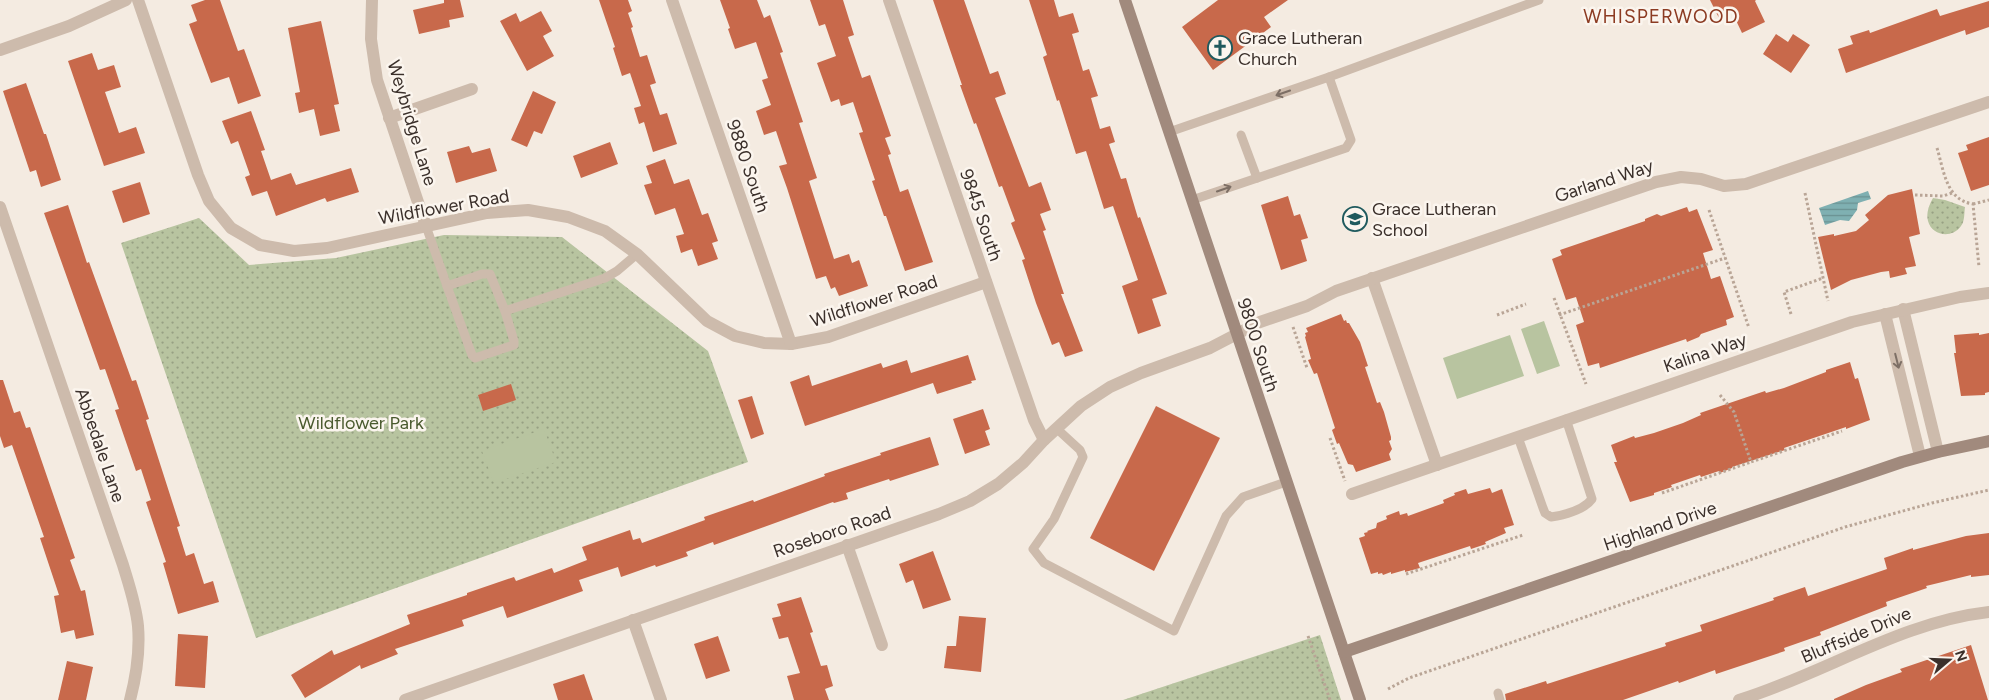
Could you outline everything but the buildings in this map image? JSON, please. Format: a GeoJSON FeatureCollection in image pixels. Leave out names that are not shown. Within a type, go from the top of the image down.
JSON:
{"type":"FeatureCollection","features":[{"type":"Feature","properties":{"kind":"street"},"geometry":{"type":"LineString","coordinates":[[0,50],[69,26],[126,0]]}},
{"type":"Feature","properties":{"kind":"street","name":"Wildflower Road"},"geometry":{"type":"LineString","coordinates":[[138,0],[198,175],[209,201],[230,228],[260,245],[294,251],[327,248],[487,213],[528,210],[568,217],[605,231],[637,254],[706,321],[735,336],[764,342],[791,344],[828,337],[986,282]]}},
{"type":"Feature","properties":{"kind":"street","name":"Weybridge Lane"},"geometry":{"type":"LineString","coordinates":[[372,0],[371,39],[377,80],[426,226]]}},
{"type":"Feature","properties":{"kind":"street","name":"9880 South"},"geometry":{"type":"LineString","coordinates":[[672,0],[791,344]]}},
{"type":"Feature","properties":{"kind":"street","name":"9845 South"},"geometry":{"type":"LineString","coordinates":[[889,0],[1034,420],[1044,440]]}},
{"type":"Feature","properties":{"kind":"street","name":"9800 South"},"geometry":{"type":"LineString","coordinates":[[1125,0],[1360,700]]}},
{"type":"Feature","properties":{"kind":"street"},"geometry":{"type":"LineString","coordinates":[[389,118],[472,89]]}},
{"type":"Feature","properties":{"kind":"street","name":"Garland Way"},"geometry":{"type":"LineString","coordinates":[[1237,335],[1260,322],[1306,306],[1336,291],[1656,182],[1681,178],[1702,180],[1724,186],[1746,184],[1989,102]]}},
{"type":"Feature","properties":{"kind":"street","name":"Abbedale Lane"},"geometry":{"type":"LineString","coordinates":[[0,207],[132,595],[138,626],[137,657],[130,700]]}},
{"type":"Feature","properties":{"kind":"street"},"geometry":{"type":"LineString","coordinates":[[1372,278],[1437,465]]}},
{"type":"Feature","properties":{"kind":"street","name":"Kalina Way"},"geometry":{"type":"LineString","coordinates":[[1352,494],[1805,337],[1903,309],[1989,293]]}},
{"type":"Feature","properties":{"kind":"street"},"geometry":{"type":"LineString","coordinates":[[1903,309],[1938,452]]}},
{"type":"Feature","properties":{"kind":"street"},"geometry":{"type":"LineString","coordinates":[[1885,314],[1920,456]]}},
{"type":"Feature","properties":{"kind":"street","name":"Roseboro Road"},"geometry":{"type":"LineString","coordinates":[[405,700],[419,697],[939,514],[970,501],[1023,463],[1056,428],[1081,406],[1110,387],[1141,373],[1210,348],[1237,335]]}},
{"type":"Feature","properties":{"kind":"street","name":"Highland Drive"},"geometry":{"type":"LineString","coordinates":[[1344,652],[1920,456],[1989,441]]}},
{"type":"Feature","properties":{"kind":"street"},"geometry":{"type":"LineString","coordinates":[[847,546],[882,645]]}},
{"type":"Feature","properties":{"kind":"street","name":"Bluffside Drive"},"geometry":{"type":"LineString","coordinates":[[1739,700],[1817,671],[1901,634],[1937,621],[1989,612]]}},
{"type":"Feature","properties":{"kind":"street"},"geometry":{"type":"LineString","coordinates":[[634,620],[661,700]]}},
{"type":"Feature","properties":{"kind":"lane"},"geometry":{"type":"LineString","coordinates":[[1169,132],[1329,77],[1540,0]]}},
{"type":"Feature","properties":{"kind":"lane"},"geometry":{"type":"LineString","coordinates":[[1192,200],[1346,148],[1351,140],[1329,77]]}},
{"type":"Feature","properties":{"kind":"lane"},"geometry":{"type":"LineString","coordinates":[[1241,135],[1257,178]]}},
{"type":"Feature","properties":{"kind":"lane"},"geometry":{"type":"LineString","coordinates":[[426,226],[447,286],[472,355],[475,358],[514,345],[505,311],[490,274],[482,274],[447,286]]}},
{"type":"Feature","properties":{"kind":"lane"},"geometry":{"type":"LineString","coordinates":[[505,311],[605,278],[617,271],[637,254]]}},
{"type":"Feature","properties":{"kind":"lane"},"geometry":{"type":"LineString","coordinates":[[1518,437],[1545,514],[1551,517],[1559,516],[1583,506],[1592,499],[1566,419]]}},
{"type":"Feature","properties":{"kind":"lane"},"geometry":{"type":"LineString","coordinates":[[1056,428],[1080,450],[1083,457],[1054,519],[1034,549],[1044,563],[1174,631],[1226,516],[1243,497],[1286,482]]}},
{"type":"Feature","properties":{"kind":"path"},"geometry":{"type":"LineString","coordinates":[[1936,148],[1952,193],[1963,202],[1973,204],[1989,200]]}},
{"type":"Feature","properties":{"kind":"path"},"geometry":{"type":"LineString","coordinates":[[1805,193],[1828,301]]}},
{"type":"Feature","properties":{"kind":"path"},"geometry":{"type":"LineString","coordinates":[[1915,195],[1943,196],[1952,193]]}},
{"type":"Feature","properties":{"kind":"path"},"geometry":{"type":"LineString","coordinates":[[1973,204],[1979,267]]}},
{"type":"Feature","properties":{"kind":"path"},"geometry":{"type":"LineString","coordinates":[[1708,210],[1749,328]]}},
{"type":"Feature","properties":{"kind":"path"},"geometry":{"type":"LineString","coordinates":[[1559,315],[1725,258]]}},
{"type":"Feature","properties":{"kind":"path"},"geometry":{"type":"LineString","coordinates":[[1791,314],[1784,292],[1823,278]]}},
{"type":"Feature","properties":{"kind":"path"},"geometry":{"type":"LineString","coordinates":[[1554,298],[1586,384]]}},
{"type":"Feature","properties":{"kind":"path"},"geometry":{"type":"LineString","coordinates":[[1497,315],[1526,304]]}},
{"type":"Feature","properties":{"kind":"path"},"geometry":{"type":"LineString","coordinates":[[1293,327],[1307,368]]}},
{"type":"Feature","properties":{"kind":"path"},"geometry":{"type":"LineString","coordinates":[[1720,395],[1734,412],[1751,462]]}},
{"type":"Feature","properties":{"kind":"path"},"geometry":{"type":"LineString","coordinates":[[1662,493],[1842,431]]}},
{"type":"Feature","properties":{"kind":"path"},"geometry":{"type":"LineString","coordinates":[[1330,438],[1345,481]]}},
{"type":"Feature","properties":{"kind":"path"},"geometry":{"type":"LineString","coordinates":[[1388,689],[1409,678],[1845,527],[1932,502],[1989,490]]}},
{"type":"Feature","properties":{"kind":"path"},"geometry":{"type":"LineString","coordinates":[[1406,574],[1523,535]]}},
{"type":"Feature","properties":{"kind":"path"},"geometry":{"type":"LineString","coordinates":[[1308,636],[1330,700]]}},
{"type":"Feature","properties":{"kind":"green space"},"geometry":{"type":"Polygon","coordinates":[[[1933,198],[1965,207],[1963,222],[1953,233],[1938,233],[1930,226],[1927,218],[1929,206],[1933,198]]]}},
{"type":"Feature","properties":{"kind":"green space","name":"Wildflower Park"},"geometry":{"type":"Polygon","coordinates":[[[199,218],[249,265],[336,258],[444,235],[562,237],[708,351],[748,462],[256,638],[121,243],[199,218]]]}},
{"type":"Feature","properties":{"kind":"green space"},"geometry":{"type":"Polygon","coordinates":[[[1544,321],[1560,366],[1537,374],[1521,329],[1544,321]]]}},
{"type":"Feature","properties":{"kind":"green space"},"geometry":{"type":"Polygon","coordinates":[[[1510,335],[1524,376],[1457,399],[1443,358],[1510,335]]]}},
{"type":"Feature","properties":{"kind":"green space"},"geometry":{"type":"Polygon","coordinates":[[[544,429],[556,462],[494,483],[482,451],[544,429]]]}},
{"type":"Feature","properties":{"kind":"green space"},"geometry":{"type":"Polygon","coordinates":[[[1320,635],[1341,700],[1123,700],[1320,635]]]}},
{"type":"Feature","properties":{"kind":"water"},"geometry":{"type":"Polygon","coordinates":[[[1868,191],[1871,199],[1858,203],[1857,210],[1849,221],[1840,220],[1825,225],[1819,208],[1868,191]]]}},
{"type":"Feature","properties":{"kind":"place","name":"Grace Lutheran Church"},"geometry":{"type":"Point","coordinates":[1220,48]}},
{"type":"Feature","properties":{"kind":"place","name":"Grace Lutheran School"},"geometry":{"type":"Point","coordinates":[1355,219]}},
{"type":"Feature","properties":{"kind":"district","name":"WHISPERWOOD"},"geometry":{"type":"Point","coordinates":[1661,16]}}]}
